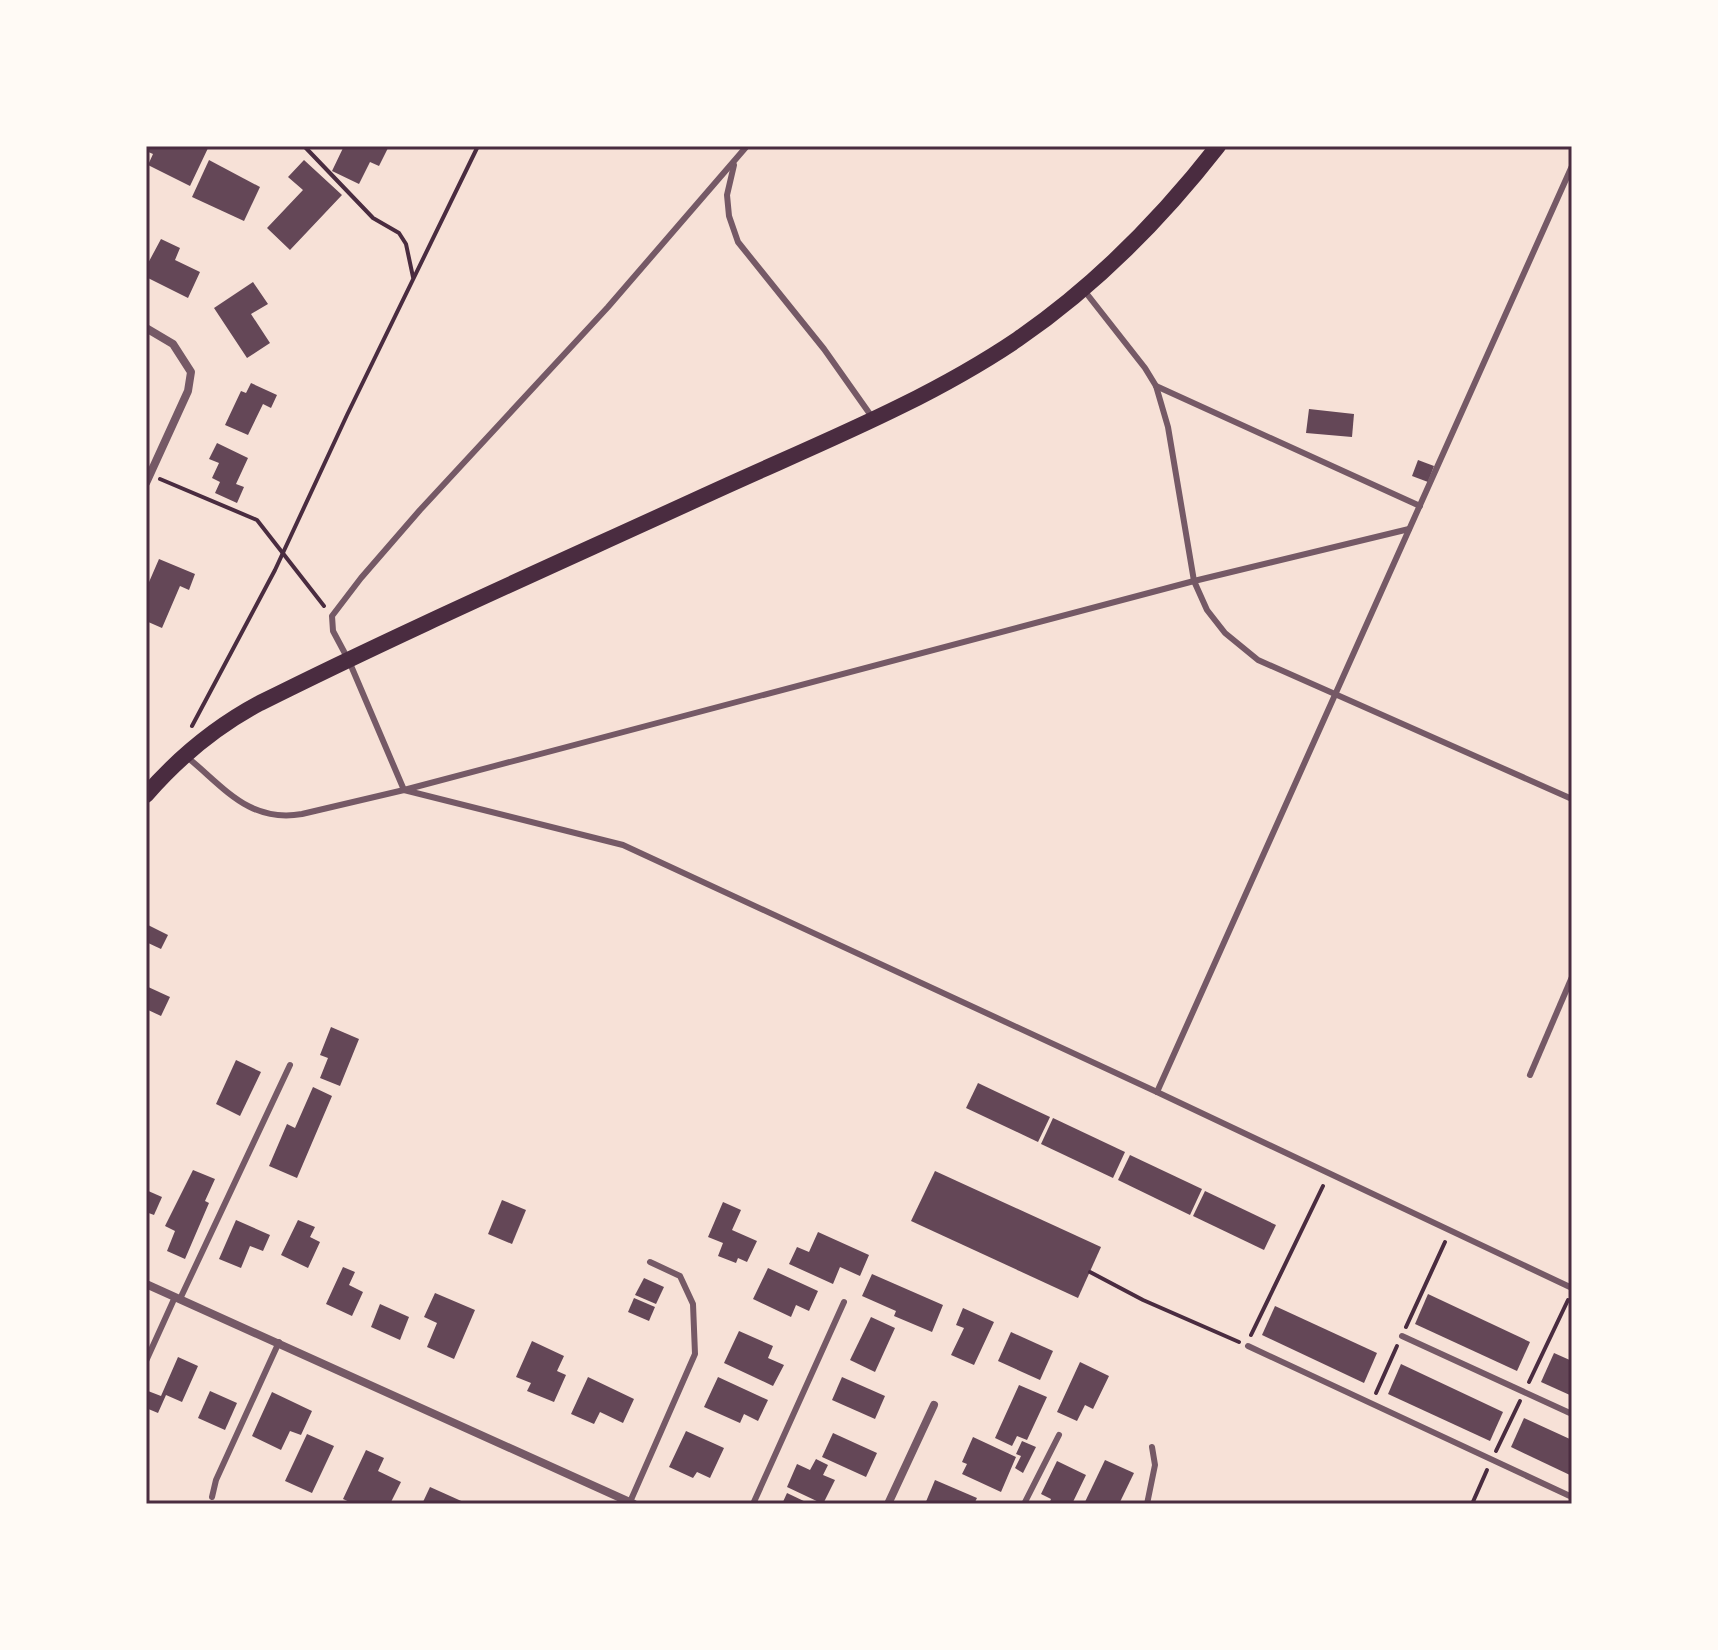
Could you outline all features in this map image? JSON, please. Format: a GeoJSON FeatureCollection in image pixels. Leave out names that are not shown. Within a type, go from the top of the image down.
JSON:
{"type":"FeatureCollection","features":[{"type":"Feature","properties":{"kind":"main road"},"geometry":{"type":"LineString","coordinates":[[146,795],[184,755],[232,718],[873,418],[948,381],[1020,338],[1083,289],[1145,232],[1218,146]]}},
{"type":"Feature","properties":{"kind":"street"},"geometry":{"type":"LineString","coordinates":[[146,328],[173,344],[191,372],[188,391],[148,479]]}},
{"type":"Feature","properties":{"kind":"street"},"geometry":{"type":"LineString","coordinates":[[146,1284],[632,1503]]}},
{"type":"Feature","properties":{"kind":"street"},"geometry":{"type":"LineString","coordinates":[[888,1504],[934,1405]]}},
{"type":"Feature","properties":{"kind":"lane"},"geometry":{"type":"LineString","coordinates":[[404,790],[333,631],[334,612],[420,510],[618,296],[747,146]]}},
{"type":"Feature","properties":{"kind":"lane"},"geometry":{"type":"LineString","coordinates":[[737,158],[727,195],[729,216],[738,242],[824,349],[873,418]]}},
{"type":"Feature","properties":{"kind":"lane"},"geometry":{"type":"LineString","coordinates":[[1157,1092],[1572,166]]}},
{"type":"Feature","properties":{"kind":"lane"},"geometry":{"type":"LineString","coordinates":[[1083,289],[1156,386],[1168,427],[1194,581],[1207,610],[1241,648],[1258,660],[1572,799]]}},
{"type":"Feature","properties":{"kind":"lane"},"geometry":{"type":"LineString","coordinates":[[1156,386],[1420,506]]}},
{"type":"Feature","properties":{"kind":"lane"},"geometry":{"type":"LineString","coordinates":[[184,755],[252,810],[286,817],[404,790],[1194,581],[1409,529]]}},
{"type":"Feature","properties":{"kind":"lane"},"geometry":{"type":"LineString","coordinates":[[404,790],[623,845],[1572,1288]]}},
{"type":"Feature","properties":{"kind":"lane"},"geometry":{"type":"LineString","coordinates":[[1530,1075],[1572,977]]}},
{"type":"Feature","properties":{"kind":"lane"},"geometry":{"type":"LineString","coordinates":[[146,1361],[290,1065]]}},
{"type":"Feature","properties":{"kind":"lane"},"geometry":{"type":"LineString","coordinates":[[632,1503],[695,1354],[693,1304],[680,1276],[650,1262]]}},
{"type":"Feature","properties":{"kind":"lane"},"geometry":{"type":"LineString","coordinates":[[753,1504],[844,1302]]}},
{"type":"Feature","properties":{"kind":"lane"},"geometry":{"type":"LineString","coordinates":[[1402,1336],[1572,1414]]}},
{"type":"Feature","properties":{"kind":"lane"},"geometry":{"type":"LineString","coordinates":[[212,1497],[216,1480],[279,1342]]}},
{"type":"Feature","properties":{"kind":"lane"},"geometry":{"type":"LineString","coordinates":[[1248,1346],[1572,1497]]}},
{"type":"Feature","properties":{"kind":"lane"},"geometry":{"type":"LineString","coordinates":[[1024,1504],[1059,1435]]}},
{"type":"Feature","properties":{"kind":"lane"},"geometry":{"type":"LineString","coordinates":[[1147,1504],[1155,1465],[1152,1447]]}},
{"type":"Feature","properties":{"kind":"path"},"geometry":{"type":"LineString","coordinates":[[304,146],[373,218],[399,233],[406,244],[413,277]]}},
{"type":"Feature","properties":{"kind":"path"},"geometry":{"type":"LineString","coordinates":[[184,755],[199,711],[284,552],[478,146]]}},
{"type":"Feature","properties":{"kind":"path"},"geometry":{"type":"LineString","coordinates":[[148,479],[257,520],[320,604],[334,612]]}},
{"type":"Feature","properties":{"kind":"path"},"geometry":{"type":"LineString","coordinates":[[1090,1272],[1248,1346],[1321,1185],[1335,1191]]}},
{"type":"Feature","properties":{"kind":"building"},"geometry":{"type":"Polygon","coordinates":[[[146,146],[209,146],[190,186],[148,165],[153,154],[146,151],[146,146]]]}},
{"type":"Feature","properties":{"kind":"building"},"geometry":{"type":"Polygon","coordinates":[[[344,146],[389,146],[379,166],[370,162],[359,184],[332,171],[344,146]]]}},
{"type":"Feature","properties":{"kind":"building"},"geometry":{"type":"Polygon","coordinates":[[[209,160],[260,187],[244,221],[192,197],[209,160]]]}},
{"type":"Feature","properties":{"kind":"building"},"geometry":{"type":"Polygon","coordinates":[[[304,160],[342,195],[290,250],[267,228],[303,190],[288,177],[304,160]]]}},
{"type":"Feature","properties":{"kind":"building"},"geometry":{"type":"Polygon","coordinates":[[[161,239],[180,248],[175,260],[200,272],[188,298],[146,277],[146,267],[161,239]]]}},
{"type":"Feature","properties":{"kind":"building"},"geometry":{"type":"Polygon","coordinates":[[[253,282],[268,304],[251,314],[270,343],[247,358],[214,308],[253,282]]]}},
{"type":"Feature","properties":{"kind":"building"},"geometry":{"type":"Polygon","coordinates":[[[251,383],[277,395],[271,408],[263,404],[248,435],[225,425],[241,391],[246,393],[251,383]]]}},
{"type":"Feature","properties":{"kind":"building"},"geometry":{"type":"Polygon","coordinates":[[[1309,409],[1354,414],[1352,437],[1306,433],[1309,409]]]}},
{"type":"Feature","properties":{"kind":"building"},"geometry":{"type":"Polygon","coordinates":[[[217,443],[248,458],[236,484],[244,487],[237,503],[215,493],[220,482],[212,478],[219,463],[209,459],[217,443]]]}},
{"type":"Feature","properties":{"kind":"building"},"geometry":{"type":"Polygon","coordinates":[[[1418,460],[1434,466],[1428,482],[1412,476],[1418,460]]]}},
{"type":"Feature","properties":{"kind":"building"},"geometry":{"type":"Polygon","coordinates":[[[159,559],[195,574],[189,590],[180,586],[162,628],[146,621],[146,589],[159,559]]]}},
{"type":"Feature","properties":{"kind":"building"},"geometry":{"type":"Polygon","coordinates":[[[146,924],[168,935],[161,949],[146,942],[146,924]]]}},
{"type":"Feature","properties":{"kind":"building"},"geometry":{"type":"Polygon","coordinates":[[[146,986],[170,997],[161,1016],[146,1009],[146,986]]]}},
{"type":"Feature","properties":{"kind":"building"},"geometry":{"type":"Polygon","coordinates":[[[331,1027],[359,1039],[340,1086],[320,1078],[328,1058],[320,1055],[331,1027]]]}},
{"type":"Feature","properties":{"kind":"building"},"geometry":{"type":"Polygon","coordinates":[[[236,1060],[261,1072],[240,1116],[216,1104],[236,1060]]]}},
{"type":"Feature","properties":{"kind":"building"},"geometry":{"type":"Polygon","coordinates":[[[978,1083],[1050,1117],[1038,1142],[966,1108],[978,1083]]]}},
{"type":"Feature","properties":{"kind":"building"},"geometry":{"type":"Polygon","coordinates":[[[313,1087],[332,1096],[297,1178],[269,1166],[287,1124],[295,1128],[313,1087]]]}},
{"type":"Feature","properties":{"kind":"building"},"geometry":{"type":"Polygon","coordinates":[[[1053,1118],[1125,1152],[1113,1178],[1041,1144],[1053,1118]]]}},
{"type":"Feature","properties":{"kind":"building"},"geometry":{"type":"Polygon","coordinates":[[[1130,1155],[1202,1189],[1190,1215],[1118,1180],[1130,1155]]]}},
{"type":"Feature","properties":{"kind":"building"},"geometry":{"type":"Polygon","coordinates":[[[193,1170],[215,1179],[205,1201],[209,1203],[185,1259],[167,1251],[175,1231],[165,1226],[193,1170]]]}},
{"type":"Feature","properties":{"kind":"building"},"geometry":{"type":"Polygon","coordinates":[[[935,1171],[1101,1247],[1078,1298],[911,1221],[935,1171]]]}},
{"type":"Feature","properties":{"kind":"building"},"geometry":{"type":"Polygon","coordinates":[[[146,1190],[162,1197],[154,1215],[146,1212],[146,1190]]]}},
{"type":"Feature","properties":{"kind":"building"},"geometry":{"type":"Polygon","coordinates":[[[1205,1191],[1276,1225],[1264,1250],[1193,1216],[1205,1191]]]}},
{"type":"Feature","properties":{"kind":"building"},"geometry":{"type":"Polygon","coordinates":[[[502,1200],[526,1210],[512,1244],[488,1234],[502,1200]]]}},
{"type":"Feature","properties":{"kind":"building"},"geometry":{"type":"Polygon","coordinates":[[[723,1202],[741,1210],[732,1230],[757,1241],[747,1262],[738,1258],[736,1263],[718,1256],[723,1243],[708,1237],[723,1202]]]}},
{"type":"Feature","properties":{"kind":"building"},"geometry":{"type":"Polygon","coordinates":[[[236,1220],[270,1235],[263,1251],[250,1246],[241,1268],[219,1259],[236,1220]]]}},
{"type":"Feature","properties":{"kind":"building"},"geometry":{"type":"Polygon","coordinates":[[[298,1220],[315,1227],[310,1237],[320,1242],[308,1268],[281,1255],[298,1220]]]}},
{"type":"Feature","properties":{"kind":"building"},"geometry":{"type":"Polygon","coordinates":[[[818,1232],[869,1255],[860,1276],[840,1267],[833,1284],[789,1264],[797,1247],[809,1252],[818,1232]]]}},
{"type":"Feature","properties":{"kind":"building"},"geometry":{"type":"Polygon","coordinates":[[[343,1267],[355,1272],[349,1285],[363,1292],[352,1316],[326,1304],[343,1267]]]}},
{"type":"Feature","properties":{"kind":"building"},"geometry":{"type":"Polygon","coordinates":[[[768,1268],[818,1291],[809,1311],[796,1305],[791,1317],[753,1299],[768,1268]]]}},
{"type":"Feature","properties":{"kind":"building"},"geometry":{"type":"Polygon","coordinates":[[[872,1274],[943,1305],[932,1332],[894,1316],[896,1311],[862,1296],[872,1274]]]}},
{"type":"Feature","properties":{"kind":"building"},"geometry":{"type":"Polygon","coordinates":[[[644,1278],[664,1287],[656,1304],[635,1295],[644,1278]]]}},
{"type":"Feature","properties":{"kind":"building"},"geometry":{"type":"Polygon","coordinates":[[[435,1293],[475,1310],[454,1359],[427,1347],[437,1323],[424,1317],[435,1293]]]}},
{"type":"Feature","properties":{"kind":"building"},"geometry":{"type":"Polygon","coordinates":[[[1428,1294],[1530,1342],[1517,1371],[1415,1324],[1428,1294]]]}},
{"type":"Feature","properties":{"kind":"building"},"geometry":{"type":"Polygon","coordinates":[[[634,1298],[655,1307],[649,1321],[628,1312],[634,1298]]]}},
{"type":"Feature","properties":{"kind":"building"},"geometry":{"type":"Polygon","coordinates":[[[380,1304],[409,1317],[400,1340],[371,1327],[380,1304]]]}},
{"type":"Feature","properties":{"kind":"building"},"geometry":{"type":"Polygon","coordinates":[[[1275,1306],[1377,1353],[1364,1383],[1262,1335],[1275,1306]]]}},
{"type":"Feature","properties":{"kind":"building"},"geometry":{"type":"Polygon","coordinates":[[[963,1308],[994,1322],[974,1365],[951,1355],[964,1328],[956,1325],[963,1308]]]}},
{"type":"Feature","properties":{"kind":"building"},"geometry":{"type":"Polygon","coordinates":[[[871,1317],[895,1328],[875,1372],[850,1360],[871,1317]]]}},
{"type":"Feature","properties":{"kind":"building"},"geometry":{"type":"Polygon","coordinates":[[[739,1331],[773,1346],[768,1358],[784,1365],[773,1386],[724,1363],[739,1331]]]}},
{"type":"Feature","properties":{"kind":"building"},"geometry":{"type":"Polygon","coordinates":[[[1011,1332],[1053,1351],[1040,1380],[998,1361],[1011,1332]]]}},
{"type":"Feature","properties":{"kind":"building"},"geometry":{"type":"Polygon","coordinates":[[[532,1341],[564,1356],[557,1371],[566,1375],[554,1402],[527,1391],[531,1383],[516,1377],[532,1341]]]}},
{"type":"Feature","properties":{"kind":"building"},"geometry":{"type":"Polygon","coordinates":[[[1554,1353],[1572,1361],[1572,1396],[1541,1382],[1554,1353]]]}},
{"type":"Feature","properties":{"kind":"building"},"geometry":{"type":"Polygon","coordinates":[[[178,1357],[198,1366],[182,1402],[166,1395],[158,1413],[146,1408],[148,1391],[161,1396],[178,1357]]]}},
{"type":"Feature","properties":{"kind":"building"},"geometry":{"type":"Polygon","coordinates":[[[1080,1362],[1109,1376],[1093,1409],[1085,1405],[1077,1421],[1057,1412],[1080,1362]]]}},
{"type":"Feature","properties":{"kind":"building"},"geometry":{"type":"Polygon","coordinates":[[[1401,1364],[1503,1412],[1490,1441],[1388,1394],[1401,1364]]]}},
{"type":"Feature","properties":{"kind":"building"},"geometry":{"type":"Polygon","coordinates":[[[588,1377],[634,1399],[623,1423],[600,1412],[594,1424],[571,1414],[588,1377]]]}},
{"type":"Feature","properties":{"kind":"building"},"geometry":{"type":"Polygon","coordinates":[[[718,1377],[768,1400],[758,1421],[744,1414],[740,1423],[704,1407],[718,1377]]]}},
{"type":"Feature","properties":{"kind":"building"},"geometry":{"type":"Polygon","coordinates":[[[842,1377],[885,1396],[875,1419],[832,1400],[842,1377]]]}},
{"type":"Feature","properties":{"kind":"building"},"geometry":{"type":"Polygon","coordinates":[[[1019,1385],[1047,1397],[1027,1440],[1017,1436],[1012,1446],[995,1438],[1019,1385]]]}},
{"type":"Feature","properties":{"kind":"building"},"geometry":{"type":"Polygon","coordinates":[[[210,1391],[237,1403],[225,1430],[198,1418],[210,1391]]]}},
{"type":"Feature","properties":{"kind":"building"},"geometry":{"type":"Polygon","coordinates":[[[272,1392],[312,1411],[301,1435],[290,1431],[281,1450],[252,1436],[272,1392]]]}},
{"type":"Feature","properties":{"kind":"building"},"geometry":{"type":"Polygon","coordinates":[[[1524,1418],[1572,1440],[1572,1476],[1511,1447],[1524,1418]]]}},
{"type":"Feature","properties":{"kind":"building"},"geometry":{"type":"Polygon","coordinates":[[[686,1431],[724,1448],[710,1478],[697,1472],[693,1478],[669,1467],[686,1431]]]}},
{"type":"Feature","properties":{"kind":"building"},"geometry":{"type":"Polygon","coordinates":[[[833,1433],[877,1453],[866,1477],[822,1457],[833,1433]]]}},
{"type":"Feature","properties":{"kind":"building"},"geometry":{"type":"Polygon","coordinates":[[[307,1434],[334,1446],[312,1493],[285,1481],[307,1434]]]}},
{"type":"Feature","properties":{"kind":"building"},"geometry":{"type":"Polygon","coordinates":[[[973,1437],[1016,1457],[1001,1492],[962,1474],[967,1464],[962,1462],[973,1437]]]}},
{"type":"Feature","properties":{"kind":"building"},"geometry":{"type":"Polygon","coordinates":[[[1022,1441],[1036,1447],[1023,1473],[1015,1468],[1021,1456],[1016,1454],[1022,1441]]]}},
{"type":"Feature","properties":{"kind":"building"},"geometry":{"type":"Polygon","coordinates":[[[366,1450],[384,1458],[378,1471],[401,1482],[390,1504],[354,1504],[343,1499],[366,1450]]]}},
{"type":"Feature","properties":{"kind":"building"},"geometry":{"type":"Polygon","coordinates":[[[816,1459],[828,1465],[823,1475],[835,1480],[823,1504],[787,1487],[797,1464],[810,1470],[816,1459]]]}},
{"type":"Feature","properties":{"kind":"building"},"geometry":{"type":"Polygon","coordinates":[[[1105,1460],[1134,1473],[1119,1504],[1084,1504],[1105,1460]]]}},
{"type":"Feature","properties":{"kind":"building"},"geometry":{"type":"Polygon","coordinates":[[[1057,1461],[1086,1475],[1072,1504],[1049,1504],[1051,1499],[1041,1494],[1057,1461]]]}},
{"type":"Feature","properties":{"kind":"building"},"geometry":{"type":"Polygon","coordinates":[[[935,1480],[977,1498],[974,1504],[925,1504],[935,1480]]]}},
{"type":"Feature","properties":{"kind":"building"},"geometry":{"type":"Polygon","coordinates":[[[430,1487],[468,1504],[422,1504],[430,1487]]]}},
{"type":"Feature","properties":{"kind":"building"},"geometry":{"type":"Polygon","coordinates":[[[787,1493],[810,1504],[782,1504],[787,1493]]]}}]}
